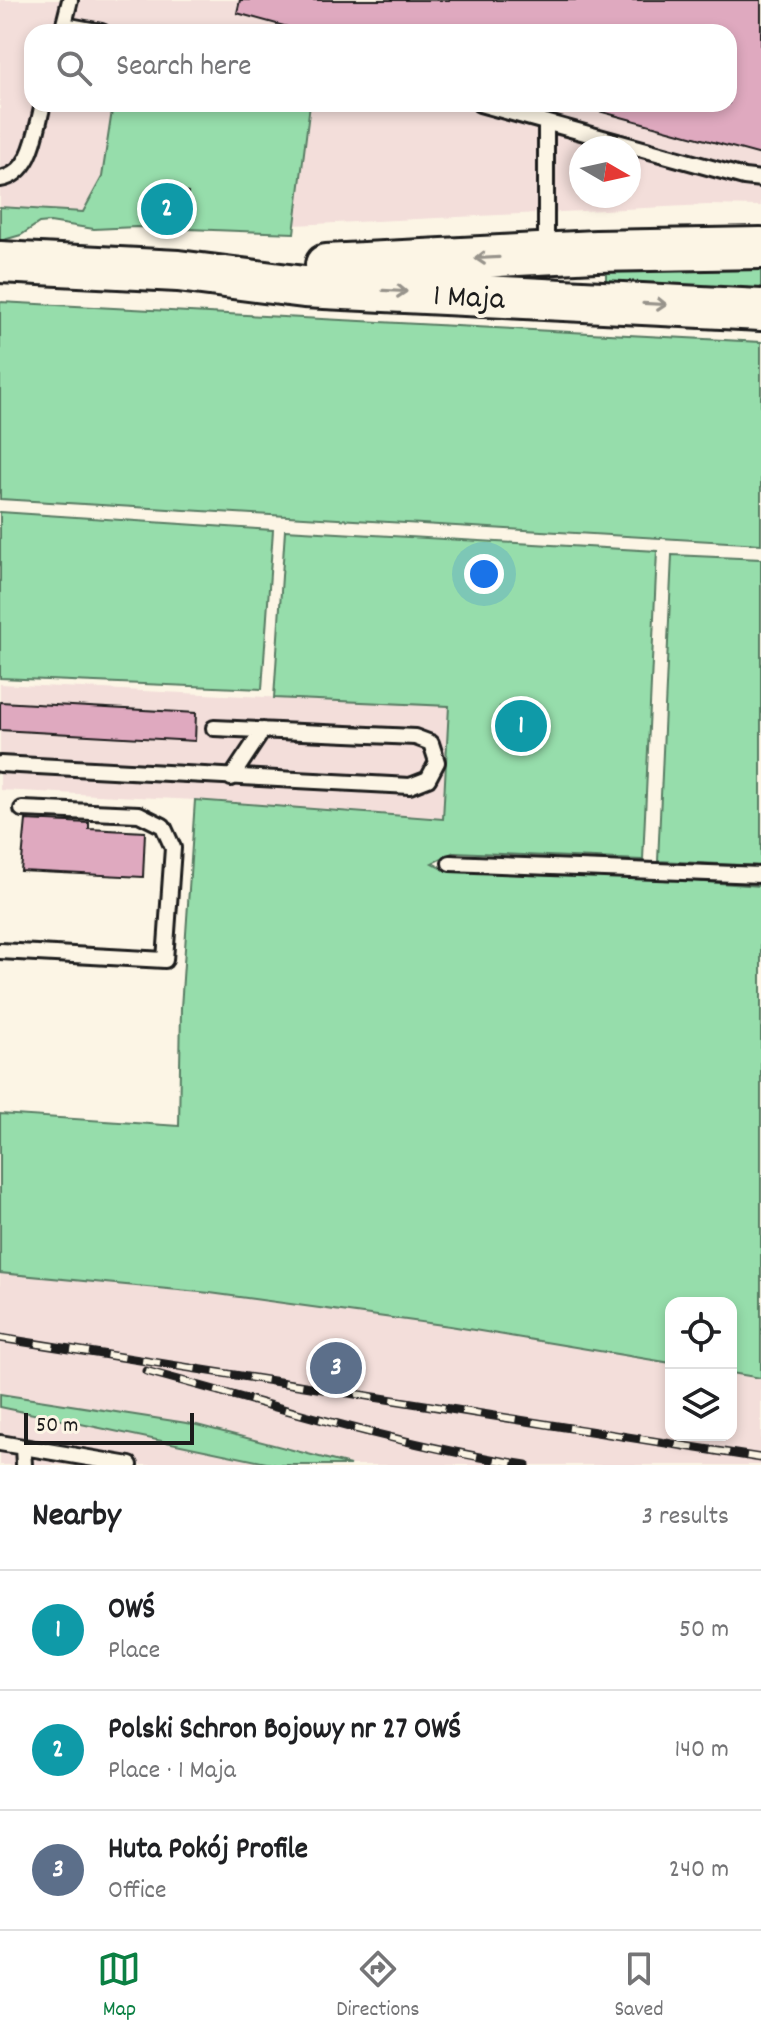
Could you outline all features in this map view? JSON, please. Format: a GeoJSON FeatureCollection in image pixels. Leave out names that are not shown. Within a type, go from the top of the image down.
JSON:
{"type":"FeatureCollection","features":[{"type":"Feature","properties":{"kind":"street","name":"1 Maja"},"geometry":{"type":"LineString","coordinates":[[178,271],[545,254],[761,248]]}},
{"type":"Feature","properties":{"kind":"street","name":"1 Maja"},"geometry":{"type":"LineString","coordinates":[[0,262],[178,271],[304,287],[761,310]]}},
{"type":"Feature","properties":{"kind":"lane"},"geometry":{"type":"LineString","coordinates":[[64,24],[70,0]]}},
{"type":"Feature","properties":{"kind":"lane"},"geometry":{"type":"LineString","coordinates":[[0,179],[23,167],[41,112]]}},
{"type":"Feature","properties":{"kind":"lane"},"geometry":{"type":"LineString","coordinates":[[509,112],[744,177],[761,179]]}},
{"type":"Feature","properties":{"kind":"lane"},"geometry":{"type":"LineString","coordinates":[[545,254],[546,122]]}},
{"type":"Feature","properties":{"kind":"lane"},"geometry":{"type":"LineString","coordinates":[[0,764],[410,786],[428,779],[437,762],[431,743],[415,737],[214,728]]}},
{"type":"Feature","properties":{"kind":"lane"},"geometry":{"type":"LineString","coordinates":[[231,778],[263,730]]}},
{"type":"Feature","properties":{"kind":"lane"},"geometry":{"type":"LineString","coordinates":[[0,951],[165,960],[173,848],[163,826],[139,814],[22,809]]}},
{"type":"Feature","properties":{"kind":"lane"},"geometry":{"type":"LineString","coordinates":[[450,863],[761,875]]}},
{"type":"Feature","properties":{"kind":"lane"},"geometry":{"type":"LineString","coordinates":[[0,1443],[130,1465]]}},
{"type":"Feature","properties":{"kind":"lane"},"geometry":{"type":"LineString","coordinates":[[23,1447],[24,1465]]}},
{"type":"Feature","properties":{"kind":"shaded area"},"geometry":{"type":"Polygon","coordinates":[[[0,0],[761,0],[761,206],[707,205],[294,225],[309,112],[737,112],[737,24],[24,24],[24,112],[112,112],[102,177],[83,212],[0,207],[0,0]]]}},
{"type":"Feature","properties":{"kind":"shaded area"},"geometry":{"type":"Polygon","coordinates":[[[0,684],[450,706],[443,820],[195,800],[0,790],[0,684]]]}},
{"type":"Feature","properties":{"kind":"shaded area"},"geometry":{"type":"Polygon","coordinates":[[[0,1273],[210,1293],[450,1326],[665,1362],[665,1441],[737,1441],[737,1374],[761,1378],[761,1465],[350,1465],[193,1424],[0,1394],[0,1273]]]}},
{"type":"Feature","properties":{"kind":"shaded area"},"geometry":{"type":"Polygon","coordinates":[[[0,1407],[191,1446],[276,1465],[0,1465],[0,1407]]]}},
{"type":"Feature","properties":{"kind":"green space"},"geometry":{"type":"Polygon","coordinates":[[[112,112],[309,112],[294,233],[136,227],[94,229],[50,222],[39,223],[21,235],[0,241],[0,207],[83,212],[102,177],[112,112]]]}},
{"type":"Feature","properties":{"kind":"green space"},"geometry":{"type":"Polygon","coordinates":[[[761,259],[761,298],[606,290],[606,264],[761,259]]]}},
{"type":"Feature","properties":{"kind":"green space"},"geometry":{"type":"Polygon","coordinates":[[[0,302],[761,342],[761,544],[0,499],[0,302]]]}},
{"type":"Feature","properties":{"kind":"green space"},"geometry":{"type":"Polygon","coordinates":[[[0,512],[273,530],[262,689],[0,678],[0,512]]]}},
{"type":"Feature","properties":{"kind":"green space"},"geometry":{"type":"Polygon","coordinates":[[[285,530],[657,551],[643,860],[454,852],[432,863],[447,871],[649,878],[761,886],[761,1378],[737,1374],[737,1297],[665,1297],[665,1362],[450,1326],[210,1293],[0,1273],[0,1114],[179,1126],[181,1008],[195,800],[443,819],[449,706],[274,698],[285,530]]]}},
{"type":"Feature","properties":{"kind":"green space"},"geometry":{"type":"Polygon","coordinates":[[[672,555],[761,559],[761,866],[658,861],[672,555]]]}},
{"type":"Feature","properties":{"kind":"green space"},"geometry":{"type":"Polygon","coordinates":[[[0,1394],[193,1424],[350,1465],[276,1465],[0,1407],[0,1394]]]}},
{"type":"Feature","properties":{"kind":"building"},"geometry":{"type":"Polygon","coordinates":[[[240,0],[761,0],[761,155],[602,112],[737,112],[737,24],[277,24],[237,13],[240,0]]]}},
{"type":"Feature","properties":{"kind":"building"},"geometry":{"type":"Polygon","coordinates":[[[158,184],[188,193],[188,203],[167,232],[147,218],[151,197],[158,184]]]}},
{"type":"Feature","properties":{"kind":"building"},"geometry":{"type":"Polygon","coordinates":[[[0,702],[196,713],[195,741],[0,730],[0,702]]]}},
{"type":"Feature","properties":{"kind":"building"},"geometry":{"type":"Polygon","coordinates":[[[500,707],[544,710],[542,732],[536,740],[515,740],[515,730],[499,729],[500,707]]]}},
{"type":"Feature","properties":{"kind":"building"},"geometry":{"type":"Polygon","coordinates":[[[26,820],[89,823],[89,829],[145,832],[143,877],[21,871],[26,820]]]}},
{"type":"Feature","properties":{"kind":"railway"},"geometry":{"type":"LineString","coordinates":[[0,1338],[761,1458]]}},
{"type":"Feature","properties":{"kind":"railway"},"geometry":{"type":"LineString","coordinates":[[146,1371],[430,1447],[526,1465]]}},
{"type":"Feature","properties":{"kind":"place","name":"Polski Schron Bojowy nr 27 OWŚ"},"geometry":{"type":"Point","coordinates":[167,209]}},
{"type":"Feature","properties":{"kind":"place","name":"OWŚ"},"geometry":{"type":"Point","coordinates":[521,726]}},
{"type":"Feature","properties":{"kind":"place","name":"Huta Pokój Profile"},"geometry":{"type":"Point","coordinates":[336,1368]}}]}
